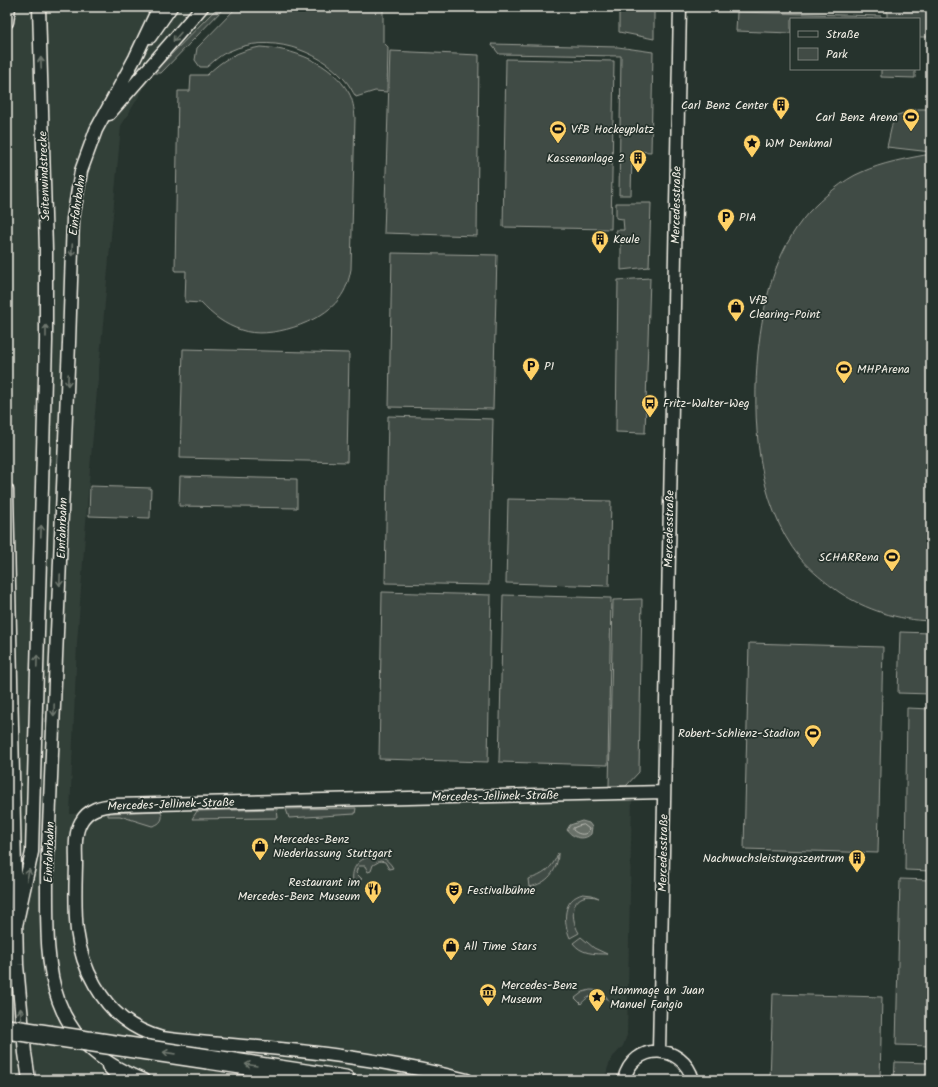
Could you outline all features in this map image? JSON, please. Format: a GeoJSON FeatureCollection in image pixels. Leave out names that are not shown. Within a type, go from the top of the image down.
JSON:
{"type":"FeatureCollection","features":[{"type":"Feature","properties":{"kind":"highway"},"geometry":{"type":"LineString","coordinates":[[7,1029],[345,1080]]}},
{"type":"Feature","properties":{"kind":"street"},"geometry":{"type":"LineString","coordinates":[[7,22],[9,7]]}},
{"type":"Feature","properties":{"kind":"street","name":"Seitenwindstrecke"},"geometry":{"type":"LineString","coordinates":[[39,7],[46,250]]}},
{"type":"Feature","properties":{"kind":"street","name":"Einfahrbahn"},"geometry":{"type":"LineString","coordinates":[[121,1080],[76,1034],[59,1004],[51,974],[47,920],[47,874],[73,219],[81,171],[96,130],[135,58],[159,7]]}},
{"type":"Feature","properties":{"kind":"street"},"geometry":{"type":"LineString","coordinates":[[135,58],[171,7]]}},
{"type":"Feature","properties":{"kind":"street"},"geometry":{"type":"LineString","coordinates":[[96,130],[202,7]]}},
{"type":"Feature","properties":{"kind":"street","name":"Mercedesstraße"},"geometry":{"type":"LineString","coordinates":[[658,1051],[680,7]]}},
{"type":"Feature","properties":{"kind":"street","name":"Einfahrbahn"},"geometry":{"type":"LineString","coordinates":[[16,926],[32,852],[46,341],[46,250]]}},
{"type":"Feature","properties":{"kind":"street","name":"Einfahrbahn"},"geometry":{"type":"LineString","coordinates":[[7,490],[16,965],[25,1053],[30,1080]]}},
{"type":"Feature","properties":{"kind":"street","name":"Mercedes-Jellinek-Straße"},"geometry":{"type":"LineString","coordinates":[[468,1080],[421,1069],[353,1058],[271,1048],[162,1038],[146,1034],[122,1019],[104,999],[89,974],[79,946],[75,916],[77,833],[81,821],[85,816],[97,808],[114,805],[664,792]]}},
{"type":"Feature","properties":{"kind":"street"},"geometry":{"type":"LineString","coordinates":[[624,1080],[629,1068],[637,1059],[647,1053],[658,1051],[670,1054],[681,1060],[689,1069],[693,1080]]}},
{"type":"Feature","properties":{"kind":"street","name":"Einfahrbahn"},"geometry":{"type":"LineString","coordinates":[[96,1054],[143,1080]]}},
{"type":"Feature","properties":{"kind":"street","name":"Einfahrbahn"},"geometry":{"type":"LineString","coordinates":[[110,1063],[131,1080]]}},
{"type":"Feature","properties":{"kind":"shaded area"},"geometry":{"type":"Polygon","coordinates":[[[7,7],[218,7],[153,73],[121,126],[90,468],[77,643],[70,814],[108,811],[632,797],[627,1035],[623,1046],[612,1058],[605,1080],[7,1080],[7,7]]]}},
{"type":"Feature","properties":{"kind":"green space"},"geometry":{"type":"Polygon","coordinates":[[[218,7],[225,7],[161,73],[153,73],[218,7]]]}},
{"type":"Feature","properties":{"kind":"green space"},"geometry":{"type":"Polygon","coordinates":[[[237,7],[383,7],[383,42],[388,47],[387,92],[375,91],[356,97],[344,79],[333,68],[320,59],[306,52],[276,44],[245,46],[224,54],[207,67],[200,67],[195,60],[197,48],[237,7]]]}},
{"type":"Feature","properties":{"kind":"green space"},"geometry":{"type":"Polygon","coordinates":[[[619,7],[654,7],[654,39],[619,32],[619,7]]]}},
{"type":"Feature","properties":{"kind":"green space"},"geometry":{"type":"Polygon","coordinates":[[[887,7],[931,7],[931,37],[920,37],[920,18],[887,18],[887,7]]]}},
{"type":"Feature","properties":{"kind":"green space"},"geometry":{"type":"Polygon","coordinates":[[[737,12],[881,16],[881,18],[790,18],[790,33],[736,31],[737,12]]]}},
{"type":"Feature","properties":{"kind":"green space"},"geometry":{"type":"Polygon","coordinates":[[[491,44],[618,47],[653,52],[651,152],[632,151],[631,195],[619,195],[621,56],[499,54],[491,44]]]}},
{"type":"Feature","properties":{"kind":"green space"},"geometry":{"type":"Polygon","coordinates":[[[260,47],[273,48],[298,54],[322,65],[341,82],[349,93],[355,117],[351,269],[345,288],[339,299],[331,308],[307,322],[280,331],[253,333],[235,328],[219,319],[201,303],[185,302],[186,271],[175,271],[178,91],[190,91],[191,75],[207,75],[231,56],[260,47]]]}},
{"type":"Feature","properties":{"kind":"green space"},"geometry":{"type":"Polygon","coordinates":[[[390,51],[479,55],[477,236],[384,233],[390,51]]]}},
{"type":"Feature","properties":{"kind":"green space","name":"VfB Hockeyplatz"},"geometry":{"type":"Polygon","coordinates":[[[506,59],[614,61],[611,229],[503,227],[506,59]]]}},
{"type":"Feature","properties":{"kind":"green space"},"geometry":{"type":"Polygon","coordinates":[[[881,70],[915,70],[915,78],[881,77],[881,70]]]}},
{"type":"Feature","properties":{"kind":"green space","name":"Carl Benz Arena"},"geometry":{"type":"Polygon","coordinates":[[[918,109],[931,109],[931,152],[887,147],[894,116],[918,109]]]}},
{"type":"Feature","properties":{"kind":"green space","name":"MHPArena"},"geometry":{"type":"Polygon","coordinates":[[[931,155],[931,621],[906,619],[883,613],[860,604],[839,592],[813,572],[800,558],[785,536],[774,512],[766,486],[760,459],[756,404],[758,352],[767,297],[772,278],[779,261],[797,228],[808,213],[819,202],[840,184],[855,175],[885,164],[931,155]]]}},
{"type":"Feature","properties":{"kind":"green space"},"geometry":{"type":"Polygon","coordinates":[[[616,203],[651,203],[649,267],[621,270],[621,242],[616,242],[616,230],[624,230],[623,219],[616,218],[616,203]]]}},
{"type":"Feature","properties":{"kind":"green space"},"geometry":{"type":"Polygon","coordinates":[[[392,253],[497,255],[493,409],[389,407],[392,253]]]}},
{"type":"Feature","properties":{"kind":"green space"},"geometry":{"type":"Polygon","coordinates":[[[650,278],[645,433],[616,432],[618,280],[650,278]]]}},
{"type":"Feature","properties":{"kind":"green space"},"geometry":{"type":"Polygon","coordinates":[[[183,349],[349,353],[347,462],[180,458],[183,349]]]}},
{"type":"Feature","properties":{"kind":"green space"},"geometry":{"type":"Polygon","coordinates":[[[388,416],[493,419],[489,585],[385,583],[388,416]]]}},
{"type":"Feature","properties":{"kind":"green space"},"geometry":{"type":"Polygon","coordinates":[[[180,476],[297,479],[297,508],[179,506],[180,476]]]}},
{"type":"Feature","properties":{"kind":"green space"},"geometry":{"type":"Polygon","coordinates":[[[90,486],[151,488],[150,518],[89,516],[90,486]]]}},
{"type":"Feature","properties":{"kind":"green space"},"geometry":{"type":"Polygon","coordinates":[[[508,499],[611,501],[609,586],[506,583],[508,499]]]}},
{"type":"Feature","properties":{"kind":"green space"},"geometry":{"type":"Polygon","coordinates":[[[382,592],[491,595],[488,762],[379,759],[382,592]]]}},
{"type":"Feature","properties":{"kind":"green space"},"geometry":{"type":"Polygon","coordinates":[[[503,595],[611,598],[608,765],[499,762],[503,595]]]}},
{"type":"Feature","properties":{"kind":"green space"},"geometry":{"type":"Polygon","coordinates":[[[642,599],[639,772],[626,786],[609,786],[613,600],[642,599]]]}},
{"type":"Feature","properties":{"kind":"green space"},"geometry":{"type":"Polygon","coordinates":[[[900,632],[931,633],[931,694],[898,693],[900,632]]]}},
{"type":"Feature","properties":{"kind":"green space","name":"Robert-Schlienz-Stadion"},"geometry":{"type":"Polygon","coordinates":[[[749,643],[883,647],[878,853],[744,849],[749,643]]]}},
{"type":"Feature","properties":{"kind":"green space"},"geometry":{"type":"Polygon","coordinates":[[[907,708],[931,709],[931,871],[905,870],[907,708]]]}},
{"type":"Feature","properties":{"kind":"green space"},"geometry":{"type":"Polygon","coordinates":[[[356,808],[355,814],[289,818],[286,809],[356,808]]]}},
{"type":"Feature","properties":{"kind":"green space"},"geometry":{"type":"Polygon","coordinates":[[[277,809],[278,818],[192,819],[197,811],[277,809]]]}},
{"type":"Feature","properties":{"kind":"green space"},"geometry":{"type":"Polygon","coordinates":[[[160,811],[162,815],[161,821],[152,826],[120,816],[108,816],[108,813],[160,811]]]}},
{"type":"Feature","properties":{"kind":"green space"},"geometry":{"type":"Polygon","coordinates":[[[558,853],[554,871],[550,876],[541,883],[529,887],[528,879],[538,876],[547,870],[553,863],[558,853]]]}},
{"type":"Feature","properties":{"kind":"green space"},"geometry":{"type":"Polygon","coordinates":[[[372,856],[384,859],[389,862],[393,868],[389,869],[385,862],[380,861],[373,865],[371,871],[368,872],[365,866],[359,866],[356,873],[362,879],[353,882],[353,872],[356,865],[363,859],[372,856]]]}},
{"type":"Feature","properties":{"kind":"green space"},"geometry":{"type":"Polygon","coordinates":[[[900,879],[931,880],[931,1046],[896,1045],[900,879]]]}},
{"type":"Feature","properties":{"kind":"green space"},"geometry":{"type":"Polygon","coordinates":[[[583,894],[592,895],[599,898],[590,896],[583,897],[578,900],[573,912],[579,933],[570,938],[566,925],[566,912],[571,901],[583,894]]]}},
{"type":"Feature","properties":{"kind":"green space"},"geometry":{"type":"Polygon","coordinates":[[[581,937],[594,948],[607,954],[584,951],[576,947],[573,943],[581,937]]]}},
{"type":"Feature","properties":{"kind":"green space"},"geometry":{"type":"Polygon","coordinates":[[[590,990],[601,992],[609,1001],[602,996],[595,995],[587,998],[581,1004],[575,998],[583,992],[590,990]]]}},
{"type":"Feature","properties":{"kind":"green space"},"geometry":{"type":"Polygon","coordinates":[[[773,994],[882,997],[880,1080],[770,1080],[773,994]]]}},
{"type":"Feature","properties":{"kind":"green space"},"geometry":{"type":"Polygon","coordinates":[[[895,1062],[931,1063],[931,1080],[894,1080],[895,1062]]]}},
{"type":"Feature","properties":{"kind":"water"},"geometry":{"type":"Polygon","coordinates":[[[582,821],[589,823],[592,827],[591,834],[579,838],[569,833],[567,830],[570,825],[582,821]]]}},
{"type":"Feature","properties":{"kind":"place","name":"Carl Benz Center"},"geometry":{"type":"Point","coordinates":[781,120]}},
{"type":"Feature","properties":{"kind":"place","name":"Carl Benz Arena"},"geometry":{"type":"Point","coordinates":[911,132]}},
{"type":"Feature","properties":{"kind":"place","name":"VfB Hockeyplatz"},"geometry":{"type":"Point","coordinates":[558,144]}},
{"type":"Feature","properties":{"kind":"place","name":"WM Denkmal"},"geometry":{"type":"Point","coordinates":[752,158]}},
{"type":"Feature","properties":{"kind":"place","name":"Kassenanlage 2"},"geometry":{"type":"Point","coordinates":[638,173]}},
{"type":"Feature","properties":{"kind":"place","name":"P1A"},"geometry":{"type":"Point","coordinates":[726,232]}},
{"type":"Feature","properties":{"kind":"place","name":"Keule"},"geometry":{"type":"Point","coordinates":[600,254]}},
{"type":"Feature","properties":{"kind":"place","name":"VfB Clearing-Point"},"geometry":{"type":"Point","coordinates":[736,322]}},
{"type":"Feature","properties":{"kind":"place","name":"P1"},"geometry":{"type":"Point","coordinates":[531,381]}},
{"type":"Feature","properties":{"kind":"place","name":"MHPArena"},"geometry":{"type":"Point","coordinates":[844,384]}},
{"type":"Feature","properties":{"kind":"place","name":"Fritz-Walter-Weg"},"geometry":{"type":"Point","coordinates":[650,418]}},
{"type":"Feature","properties":{"kind":"place","name":"SCHARRena"},"geometry":{"type":"Point","coordinates":[892,572]}},
{"type":"Feature","properties":{"kind":"place","name":"Robert-Schlienz-Stadion"},"geometry":{"type":"Point","coordinates":[813,748]}},
{"type":"Feature","properties":{"kind":"place","name":"Mercedes-Benz Niederlassung Stuttgart"},"geometry":{"type":"Point","coordinates":[260,861]}},
{"type":"Feature","properties":{"kind":"place","name":"Nachwuchsleistungszentrum"},"geometry":{"type":"Point","coordinates":[857,873]}},
{"type":"Feature","properties":{"kind":"place","name":"Restaurant im Mercedes-Benz Museum"},"geometry":{"type":"Point","coordinates":[373,904]}},
{"type":"Feature","properties":{"kind":"place","name":"Festivalbühne"},"geometry":{"type":"Point","coordinates":[454,905]}},
{"type":"Feature","properties":{"kind":"place","name":"All Time Stars"},"geometry":{"type":"Point","coordinates":[451,961]}},
{"type":"Feature","properties":{"kind":"place","name":"Mercedes-Benz Museum"},"geometry":{"type":"Point","coordinates":[488,1007]}},
{"type":"Feature","properties":{"kind":"place","name":"Hommage an Juan Manuel Fangio"},"geometry":{"type":"Point","coordinates":[597,1012]}}]}
